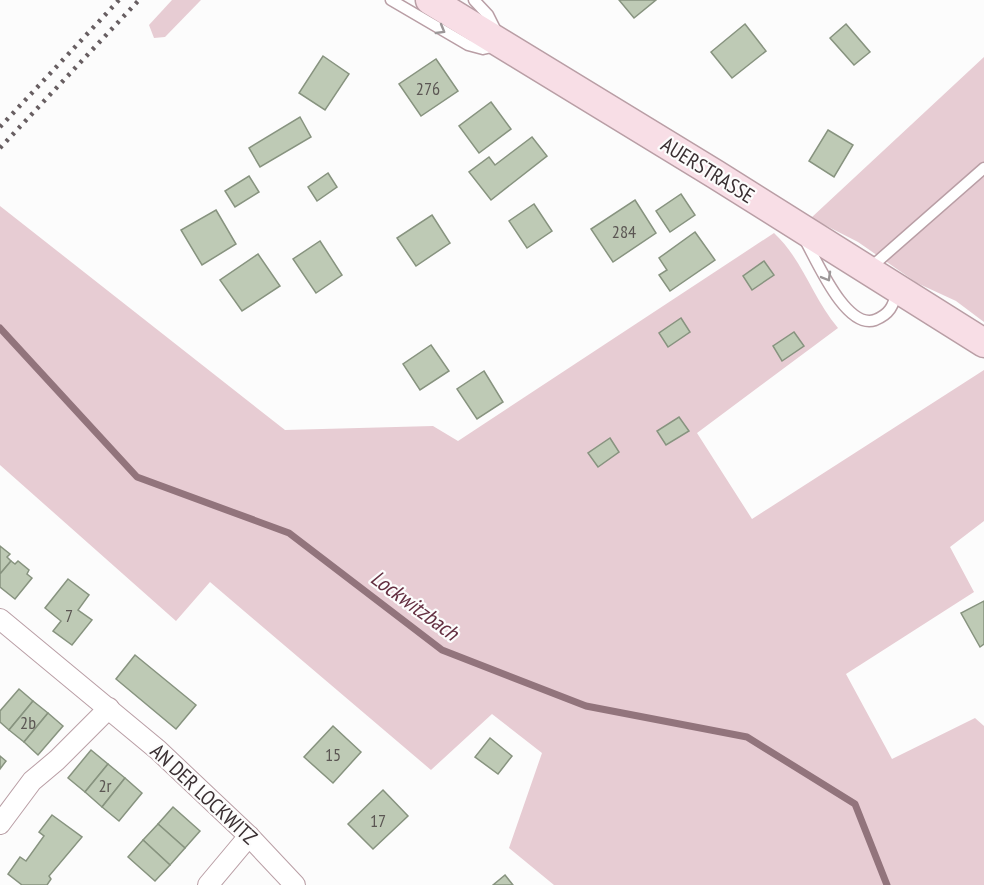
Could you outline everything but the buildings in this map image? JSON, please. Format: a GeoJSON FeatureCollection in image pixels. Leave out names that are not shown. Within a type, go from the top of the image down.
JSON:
{"type":"FeatureCollection","features":[{"type":"Feature","properties":{"kind":"street","name":"AUERSTRASSE"},"geometry":{"type":"LineString","coordinates":[[430,0],[984,343]]}},
{"type":"Feature","properties":{"kind":"street","name":"AN DER LOCKWITZ"},"geometry":{"type":"LineString","coordinates":[[0,619],[109,708],[249,836],[295,885]]}},
{"type":"Feature","properties":{"kind":"street"},"geometry":{"type":"LineString","coordinates":[[0,824],[32,781],[57,760],[109,708]]}},
{"type":"Feature","properties":{"kind":"street"},"geometry":{"type":"LineString","coordinates":[[208,885],[249,836]]}},
{"type":"Feature","properties":{"kind":"lane"},"geometry":{"type":"LineString","coordinates":[[391,0],[468,45],[483,49],[503,44],[488,15],[474,0]]}},
{"type":"Feature","properties":{"kind":"lane"},"geometry":{"type":"LineString","coordinates":[[868,270],[984,168]]}},
{"type":"Feature","properties":{"kind":"lane"},"geometry":{"type":"LineString","coordinates":[[798,226],[845,308],[858,320],[871,321],[887,314],[893,307],[898,289]]}},
{"type":"Feature","properties":{"kind":"shaded area"},"geometry":{"type":"Polygon","coordinates":[[[172,0],[201,0],[165,37],[154,38],[149,25],[172,0]]]}},
{"type":"Feature","properties":{"kind":"shaded area"},"geometry":{"type":"Polygon","coordinates":[[[984,57],[984,322],[956,301],[917,283],[858,242],[811,218],[984,57]]]}},
{"type":"Feature","properties":{"kind":"shaded area"},"geometry":{"type":"Polygon","coordinates":[[[0,206],[285,430],[433,426],[458,441],[774,233],[793,255],[821,304],[838,328],[697,433],[752,519],[984,370],[984,521],[950,547],[974,592],[846,674],[892,759],[975,718],[984,726],[984,885],[554,885],[509,848],[542,753],[492,714],[431,770],[210,582],[176,621],[0,465],[0,206]]]}},
{"type":"Feature","properties":{"kind":"waterway","name":"Lockwitzbach"},"geometry":{"type":"LineString","coordinates":[[0,328],[137,477],[289,533],[442,650],[586,706],[747,737],[855,804],[887,885]]}},
{"type":"Feature","properties":{"kind":"railway"},"geometry":{"type":"LineString","coordinates":[[0,127],[119,0]]}},
{"type":"Feature","properties":{"kind":"railway"},"geometry":{"type":"LineString","coordinates":[[0,148],[139,0]]}}]}
